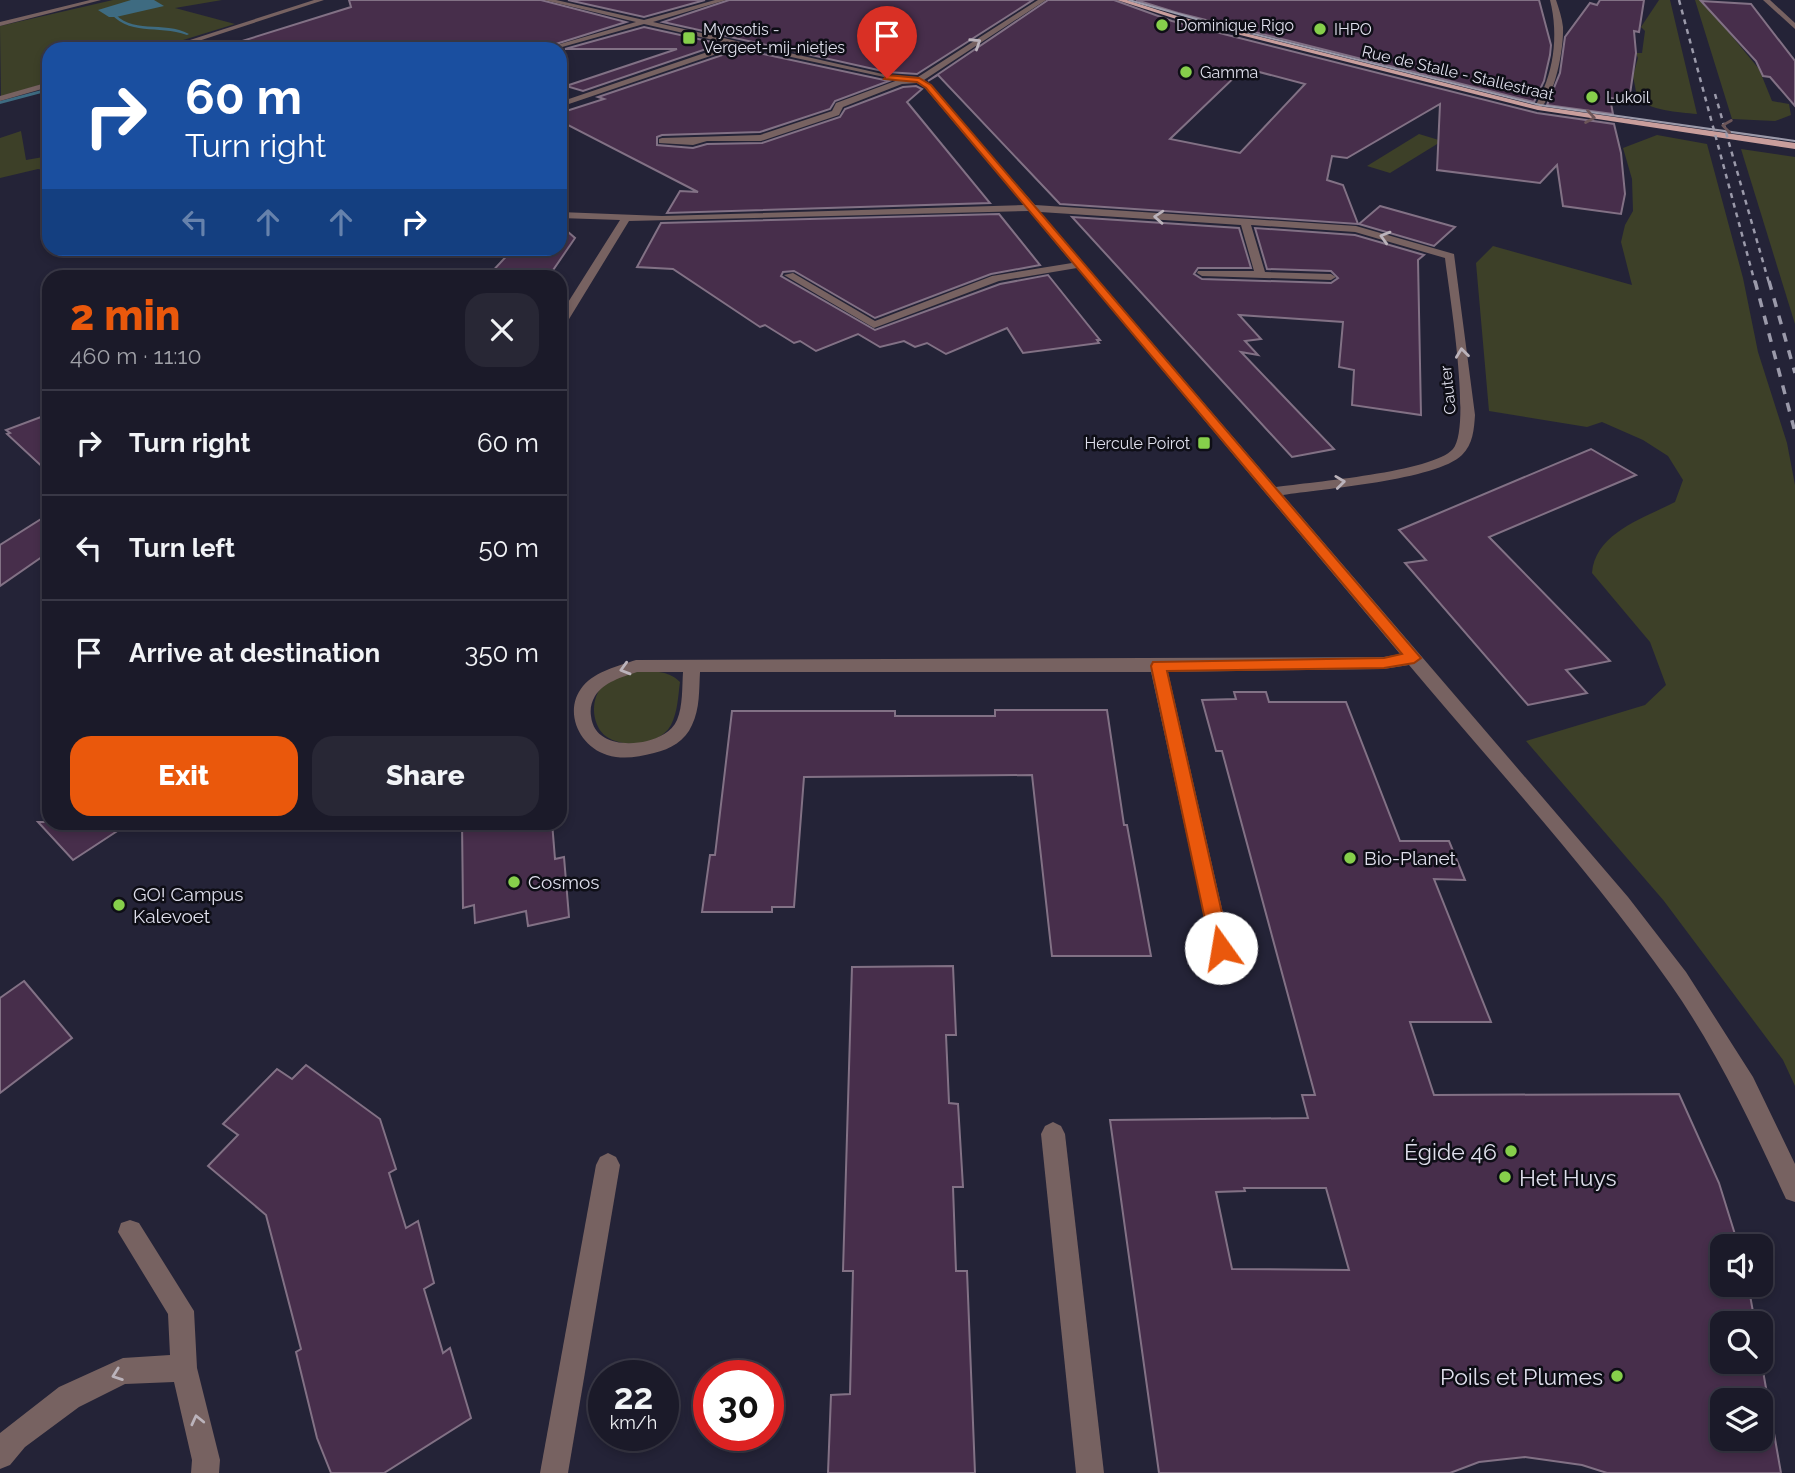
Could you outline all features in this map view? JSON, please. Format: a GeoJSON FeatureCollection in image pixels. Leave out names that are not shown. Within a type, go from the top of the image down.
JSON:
{"type":"FeatureCollection","features":[{"type":"Feature","properties":{"kind":"main road","name":"Rue de Stalle - Stallestraat"},"geometry":{"type":"LineString","coordinates":[[1119,0],[1175,17],[1538,108],[1795,146]]}},
{"type":"Feature","properties":{"kind":"main road","name":"Rue de Stalle - Stallestraat"},"geometry":{"type":"LineString","coordinates":[[1146,0],[1544,100],[1714,124]]}},
{"type":"Feature","properties":{"kind":"street"},"geometry":{"type":"LineString","coordinates":[[0,23],[98,0]]}},
{"type":"Feature","properties":{"kind":"street"},"geometry":{"type":"LineString","coordinates":[[188,42],[321,0]]}},
{"type":"Feature","properties":{"kind":"street"},"geometry":{"type":"LineString","coordinates":[[547,0],[887,78],[919,80],[928,86],[1621,903],[1679,979],[1745,1085],[1795,1190]]}},
{"type":"Feature","properties":{"kind":"street"},"geometry":{"type":"LineString","coordinates":[[567,43],[723,0]]}},
{"type":"Feature","properties":{"kind":"street"},"geometry":{"type":"LineString","coordinates":[[662,141],[761,138],[836,113],[839,105],[901,82],[919,80],[1043,0]]}},
{"type":"Feature","properties":{"kind":"street"},"geometry":{"type":"LineString","coordinates":[[1538,108],[1544,100],[1559,41],[1559,25],[1553,0]]}},
{"type":"Feature","properties":{"kind":"street"},"geometry":{"type":"LineString","coordinates":[[1766,0],[1795,27]]}},
{"type":"Feature","properties":{"kind":"street"},"geometry":{"type":"LineString","coordinates":[[567,103],[738,44]]}},
{"type":"Feature","properties":{"kind":"street"},"geometry":{"type":"LineString","coordinates":[[0,99],[42,86]]}},
{"type":"Feature","properties":{"kind":"street"},"geometry":{"type":"LineString","coordinates":[[567,215],[662,219],[1031,208],[1245,221],[1260,274]]}},
{"type":"Feature","properties":{"kind":"street"},"geometry":{"type":"LineString","coordinates":[[567,313],[626,218]]}},
{"type":"Feature","properties":{"kind":"street","name":"Cauter"},"geometry":{"type":"LineString","coordinates":[[1245,221],[1356,229],[1450,256],[1469,415],[1469,437],[1463,448],[1452,457],[1418,470],[1272,492]]}},
{"type":"Feature","properties":{"kind":"street"},"geometry":{"type":"LineString","coordinates":[[789,275],[874,326],[984,282],[1016,273],[1079,265]]}},
{"type":"Feature","properties":{"kind":"street"},"geometry":{"type":"LineString","coordinates":[[1202,273],[1331,277]]}},
{"type":"Feature","properties":{"kind":"street"},"geometry":{"type":"LineString","coordinates":[[692,666],[685,722],[672,739],[648,749],[622,751],[600,745],[584,732],[579,715],[584,697],[598,681],[619,669],[636,666],[692,666],[1158,666],[1384,663],[1414,658]]}},
{"type":"Feature","properties":{"kind":"street"},"geometry":{"type":"LineString","coordinates":[[1158,666],[1221,948]]}},
{"type":"Feature","properties":{"kind":"street"},"geometry":{"type":"LineString","coordinates":[[1053,1134],[1090,1473]]}},
{"type":"Feature","properties":{"kind":"street"},"geometry":{"type":"LineString","coordinates":[[554,1473],[608,1166]]}},
{"type":"Feature","properties":{"kind":"street"},"geometry":{"type":"LineString","coordinates":[[130,1232],[181,1311],[184,1368],[206,1460],[205,1473]]}},
{"type":"Feature","properties":{"kind":"street"},"geometry":{"type":"LineString","coordinates":[[0,1455],[15,1437],[69,1397],[123,1371],[184,1368]]}},
{"type":"Feature","properties":{"kind":"green space"},"geometry":{"type":"Polygon","coordinates":[[[113,0],[222,0],[175,8],[235,24],[177,42],[42,42],[42,84],[1,97],[0,26],[113,0]]]}},
{"type":"Feature","properties":{"kind":"green space"},"geometry":{"type":"Polygon","coordinates":[[[1659,0],[1670,0],[1697,114],[1656,108],[1637,97],[1633,76],[1638,58],[1636,53],[1642,53],[1645,31],[1641,27],[1659,0]]]}},
{"type":"Feature","properties":{"kind":"green space"},"geometry":{"type":"Polygon","coordinates":[[[1695,0],[1702,0],[1759,69],[1772,101],[1789,104],[1791,115],[1775,121],[1732,119],[1695,0]]]}},
{"type":"Feature","properties":{"kind":"green space"},"geometry":{"type":"Polygon","coordinates":[[[21,131],[26,160],[42,157],[42,170],[0,178],[0,138],[21,131]]]}},
{"type":"Feature","properties":{"kind":"green space"},"geometry":{"type":"Polygon","coordinates":[[[1419,134],[1442,141],[1390,173],[1367,166],[1419,134]]]}},
{"type":"Feature","properties":{"kind":"green space"},"geometry":{"type":"Polygon","coordinates":[[[1657,135],[1707,144],[1743,278],[1758,352],[1787,443],[1795,485],[1795,1086],[1783,1060],[1664,901],[1526,741],[1645,705],[1666,685],[1650,642],[1592,573],[1595,559],[1611,537],[1623,528],[1675,502],[1683,480],[1668,456],[1643,440],[1602,422],[1587,427],[1489,411],[1476,263],[1493,246],[1632,285],[1621,242],[1625,225],[1633,211],[1632,179],[1623,148],[1657,135]]]}},
{"type":"Feature","properties":{"kind":"green space"},"geometry":{"type":"Polygon","coordinates":[[[1741,149],[1795,157],[1795,324],[1741,149]]]}},
{"type":"Feature","properties":{"kind":"green space"},"geometry":{"type":"Polygon","coordinates":[[[635,671],[659,672],[680,682],[675,714],[666,732],[651,741],[632,744],[614,741],[598,727],[594,714],[597,693],[608,682],[635,671]]]}},
{"type":"Feature","properties":{"kind":"water"},"geometry":{"type":"Polygon","coordinates":[[[131,0],[154,0],[164,6],[116,17],[109,17],[98,10],[131,0]]]}},
{"type":"Feature","properties":{"kind":"building"},"geometry":{"type":"Polygon","coordinates":[[[349,0],[541,0],[626,22],[562,42],[239,42],[351,7],[349,0]]]}},
{"type":"Feature","properties":{"kind":"building"},"geometry":{"type":"Polygon","coordinates":[[[568,0],[705,0],[644,17],[568,0]]]}},
{"type":"Feature","properties":{"kind":"building"},"geometry":{"type":"Polygon","coordinates":[[[729,0],[1033,0],[917,74],[887,72],[663,22],[729,0]]]}},
{"type":"Feature","properties":{"kind":"building"},"geometry":{"type":"Polygon","coordinates":[[[1048,0],[1114,0],[1172,21],[1537,113],[1614,124],[1621,153],[1625,194],[1621,214],[1563,206],[1557,165],[1540,183],[1437,170],[1440,104],[1347,158],[1332,156],[1327,180],[1343,185],[1358,224],[1060,204],[938,75],[928,81],[1048,0]],[[1244,68],[1170,139],[1240,153],[1305,84],[1244,68]]]}},
{"type":"Feature","properties":{"kind":"building"},"geometry":{"type":"Polygon","coordinates":[[[1136,0],[1539,0],[1551,45],[1550,55],[1544,81],[1534,102],[1178,13],[1136,0]]]}},
{"type":"Feature","properties":{"kind":"building"},"geometry":{"type":"Polygon","coordinates":[[[1600,0],[1644,0],[1639,32],[1634,31],[1636,53],[1629,101],[1610,98],[1613,114],[1547,105],[1560,73],[1565,37],[1590,3],[1597,5],[1600,0]]]}},
{"type":"Feature","properties":{"kind":"building"},"geometry":{"type":"Polygon","coordinates":[[[1701,1],[1751,4],[1795,61],[1795,106],[1770,77],[1763,76],[1756,61],[1701,1]]]}},
{"type":"Feature","properties":{"kind":"building"},"geometry":{"type":"Polygon","coordinates":[[[644,27],[721,44],[583,91],[567,86],[677,49],[567,48],[644,27]]]}},
{"type":"Feature","properties":{"kind":"building"},"geometry":{"type":"Polygon","coordinates":[[[740,49],[889,81],[835,101],[830,109],[760,132],[657,137],[657,145],[693,148],[707,144],[762,143],[840,117],[845,109],[903,87],[916,86],[922,89],[907,102],[990,203],[667,213],[680,191],[698,192],[567,125],[567,111],[604,99],[598,97],[740,49]]]}},
{"type":"Feature","properties":{"kind":"building"},"geometry":{"type":"Polygon","coordinates":[[[1380,206],[1455,227],[1434,246],[1359,224],[1380,206]]]}},
{"type":"Feature","properties":{"kind":"building"},"geometry":{"type":"Polygon","coordinates":[[[999,214],[1040,265],[991,274],[875,318],[794,271],[783,272],[781,276],[875,330],[1000,284],[1048,275],[1100,340],[1097,340],[1099,343],[1023,353],[1007,328],[946,354],[927,343],[915,347],[904,341],[880,347],[858,334],[816,351],[800,341],[794,343],[765,325],[760,327],[673,269],[637,267],[661,223],[999,214]]]}},
{"type":"Feature","properties":{"kind":"building"},"geometry":{"type":"Polygon","coordinates":[[[1072,217],[1239,228],[1251,268],[1198,268],[1194,274],[1202,279],[1331,283],[1338,278],[1331,271],[1267,269],[1255,228],[1355,235],[1424,255],[1418,260],[1421,415],[1352,405],[1354,370],[1339,367],[1343,322],[1239,315],[1261,339],[1245,341],[1258,355],[1241,352],[1334,449],[1292,457],[1072,217]]]}},
{"type":"Feature","properties":{"kind":"building"},"geometry":{"type":"Polygon","coordinates":[[[567,231],[575,238],[567,250],[567,231]]]}},
{"type":"Feature","properties":{"kind":"building"},"geometry":{"type":"Polygon","coordinates":[[[507,256],[563,256],[553,270],[494,270],[507,256]]]}},
{"type":"Feature","properties":{"kind":"building"},"geometry":{"type":"Polygon","coordinates":[[[42,417],[42,466],[7,434],[10,433],[6,430],[42,417]]]}},
{"type":"Feature","properties":{"kind":"building"},"geometry":{"type":"Polygon","coordinates":[[[1591,449],[1636,475],[1489,537],[1610,661],[1566,670],[1587,693],[1528,705],[1405,563],[1426,560],[1399,530],[1591,449]]]}},
{"type":"Feature","properties":{"kind":"building"},"geometry":{"type":"Polygon","coordinates":[[[42,518],[42,557],[0,586],[0,545],[42,518]]]}},
{"type":"Feature","properties":{"kind":"building"},"geometry":{"type":"Polygon","coordinates":[[[1234,692],[1266,692],[1269,702],[1346,702],[1400,841],[1449,841],[1465,880],[1434,879],[1491,1022],[1410,1022],[1434,1095],[1679,1094],[1719,1183],[1735,1234],[1710,1234],[1710,1297],[1750,1297],[1753,1311],[1710,1311],[1710,1374],[1764,1374],[1766,1388],[1710,1388],[1710,1451],[1773,1451],[1773,1428],[1781,1473],[1607,1473],[1582,1465],[1525,1457],[1479,1462],[1450,1473],[1159,1473],[1110,1120],[1308,1118],[1302,1095],[1315,1095],[1222,751],[1216,751],[1202,700],[1236,699],[1234,692]],[[1244,1188],[1245,1191],[1216,1192],[1232,1269],[1349,1270],[1326,1188],[1244,1188]]]}},
{"type":"Feature","properties":{"kind":"building"},"geometry":{"type":"Polygon","coordinates":[[[995,710],[1107,710],[1124,825],[1127,825],[1151,956],[1052,956],[1032,775],[804,777],[794,907],[772,907],[772,912],[702,912],[710,855],[715,855],[732,711],[895,711],[895,716],[995,716],[995,710]]]}},
{"type":"Feature","properties":{"kind":"building"},"geometry":{"type":"Polygon","coordinates":[[[45,830],[119,830],[73,860],[45,830]]]}},
{"type":"Feature","properties":{"kind":"building","name":"Cosmos"},"geometry":{"type":"Polygon","coordinates":[[[462,830],[553,830],[555,859],[564,857],[569,917],[528,926],[526,911],[475,923],[474,905],[463,908],[462,830]]]}},
{"type":"Feature","properties":{"kind":"building"},"geometry":{"type":"Polygon","coordinates":[[[953,966],[956,1035],[946,1035],[949,1103],[958,1104],[963,1187],[953,1187],[956,1271],[967,1271],[975,1473],[828,1473],[831,1395],[850,1394],[853,1271],[843,1271],[852,967],[953,966]]]}},
{"type":"Feature","properties":{"kind":"building"},"geometry":{"type":"Polygon","coordinates":[[[24,981],[72,1038],[0,1093],[0,998],[24,981]]]}},
{"type":"Feature","properties":{"kind":"building"},"geometry":{"type":"Polygon","coordinates":[[[306,1065],[380,1119],[396,1169],[389,1173],[406,1228],[418,1221],[434,1283],[424,1289],[443,1353],[450,1348],[471,1418],[384,1473],[331,1473],[317,1438],[296,1352],[301,1349],[266,1215],[208,1166],[238,1135],[223,1124],[277,1069],[292,1079],[306,1065]]]}},
{"type":"Feature","properties":{"kind":"waterway"},"geometry":{"type":"LineString","coordinates":[[113,8],[109,9],[115,18],[124,23],[187,34]]}},
{"type":"Feature","properties":{"kind":"waterway"},"geometry":{"type":"LineString","coordinates":[[0,103],[42,91]]}},
{"type":"Feature","properties":{"kind":"tram line"},"geometry":{"type":"LineString","coordinates":[[1129,0],[1214,24],[1540,105],[1795,141]]}},
{"type":"Feature","properties":{"kind":"railway"},"geometry":{"type":"LineString","coordinates":[[1679,0],[1755,283]]}},
{"type":"Feature","properties":{"kind":"railway"},"geometry":{"type":"LineString","coordinates":[[1715,94],[1769,283]]}},
{"type":"Feature","properties":{"kind":"railway"},"geometry":{"type":"LineString","coordinates":[[1755,281],[1795,432]]}},
{"type":"Feature","properties":{"kind":"railway"},"geometry":{"type":"LineString","coordinates":[[1769,281],[1795,373]]}},
{"type":"Feature","properties":{"kind":"place","name":"Dominique Rigo"},"geometry":{"type":"Point","coordinates":[1162,25]}},
{"type":"Feature","properties":{"kind":"place","name":"IHPO"},"geometry":{"type":"Point","coordinates":[1320,29]}},
{"type":"Feature","properties":{"kind":"place","name":"Myosotis - Vergeet-mij-nietjes"},"geometry":{"type":"Point","coordinates":[689,38]}},
{"type":"Feature","properties":{"kind":"place","name":"Gamma"},"geometry":{"type":"Point","coordinates":[1186,72]}},
{"type":"Feature","properties":{"kind":"place","name":"Lukoil"},"geometry":{"type":"Point","coordinates":[1592,97]}},
{"type":"Feature","properties":{"kind":"place","name":"Hercule Poirot"},"geometry":{"type":"Point","coordinates":[1204,443]}},
{"type":"Feature","properties":{"kind":"place","name":"Bio-Planet"},"geometry":{"type":"Point","coordinates":[1350,858]}},
{"type":"Feature","properties":{"kind":"place","name":"Cosmos"},"geometry":{"type":"Point","coordinates":[514,882]}},
{"type":"Feature","properties":{"kind":"place","name":"GO! Campus Kalevoet"},"geometry":{"type":"Point","coordinates":[119,905]}},
{"type":"Feature","properties":{"kind":"place","name":"Égide 46"},"geometry":{"type":"Point","coordinates":[1511,1151]}},
{"type":"Feature","properties":{"kind":"place","name":"Het Huys"},"geometry":{"type":"Point","coordinates":[1505,1177]}},
{"type":"Feature","properties":{"kind":"place","name":"Poils et Plumes"},"geometry":{"type":"Point","coordinates":[1617,1376]}},
{"type":"Feature","properties":{"kind":"route"},"geometry":{"type":"LineString","coordinates":[[887,78],[919,80],[928,86],[1414,658],[1384,663],[1158,666],[1221,948]]}}]}
